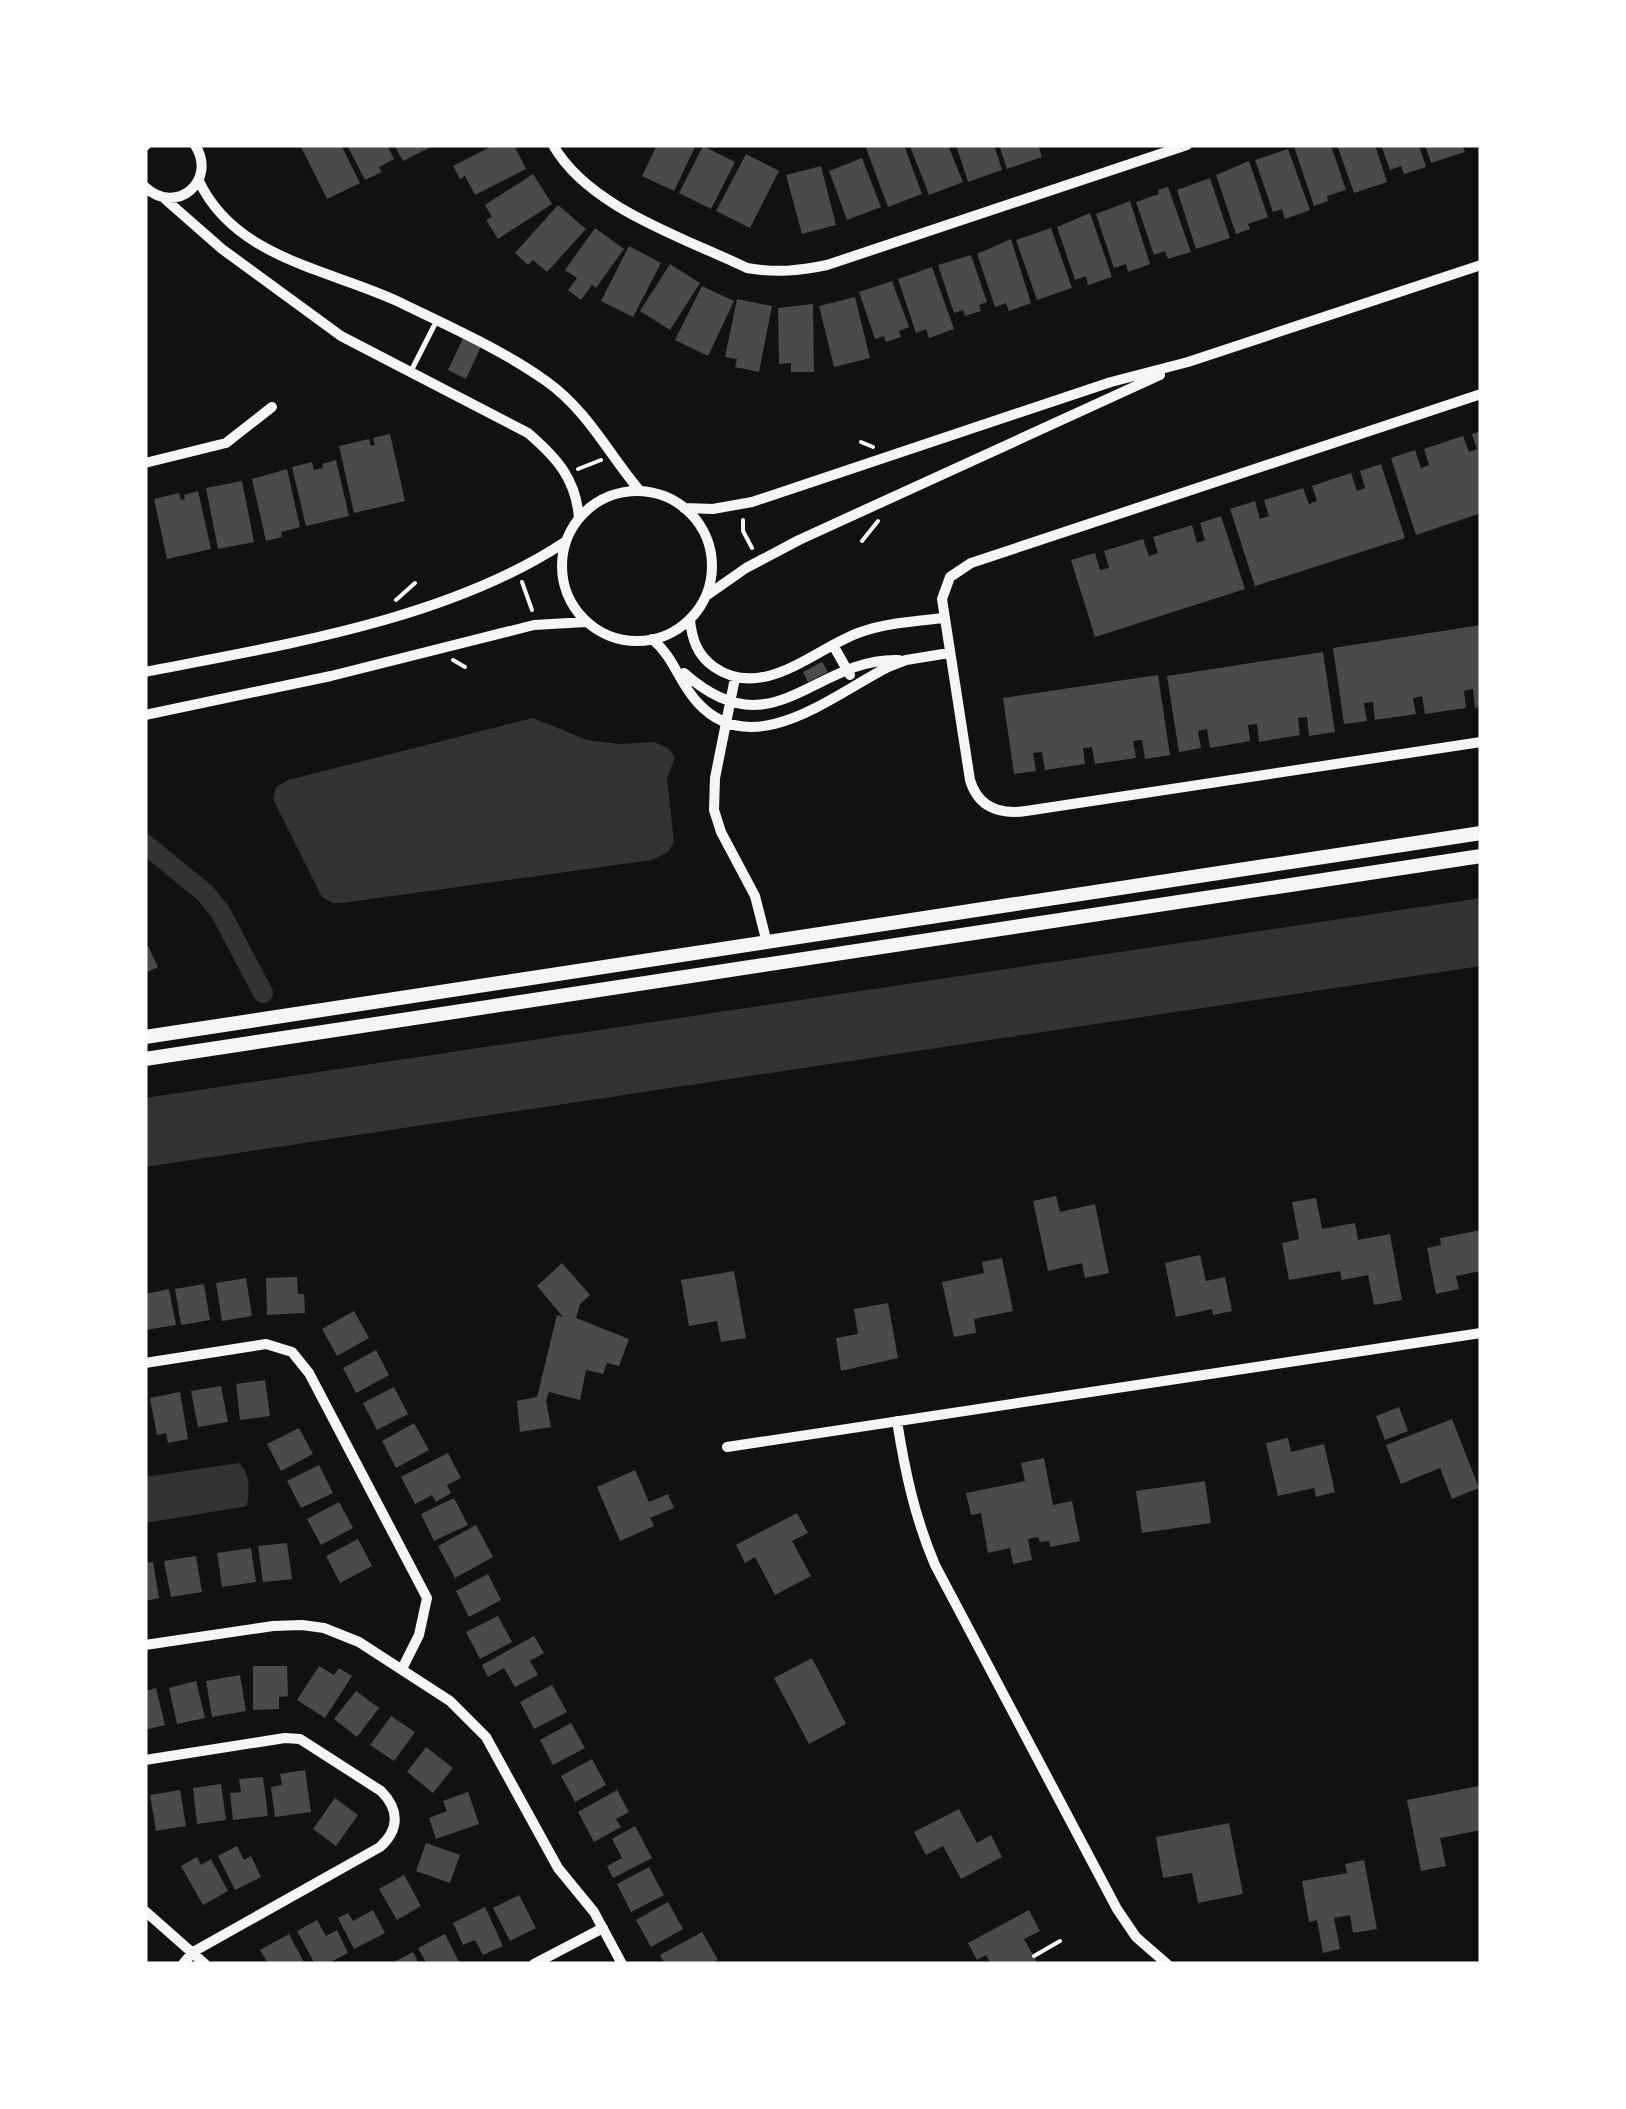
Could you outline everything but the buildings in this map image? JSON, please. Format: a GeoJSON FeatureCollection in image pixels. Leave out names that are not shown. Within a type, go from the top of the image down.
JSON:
{"type":"FeatureCollection","features":[{"type":"Feature","properties":{"kind":"main road"},"geometry":{"type":"LineString","coordinates":[[145,1037],[1481,833]]}},
{"type":"Feature","properties":{"kind":"main road"},"geometry":{"type":"LineString","coordinates":[[145,1059],[1481,856]]}},
{"type":"Feature","properties":{"kind":"street"},"geometry":{"type":"LineString","coordinates":[[165,199],[185,195],[199,181],[202,172],[197,148],[212,145]]}},
{"type":"Feature","properties":{"kind":"street"},"geometry":{"type":"LineString","coordinates":[[553,145],[574,175],[597,196],[747,268],[772,272],[827,266],[1187,145]]}},
{"type":"Feature","properties":{"kind":"street"},"geometry":{"type":"LineString","coordinates":[[199,181],[220,214],[256,244],[398,302],[520,365],[561,392],[599,433],[640,491]]}},
{"type":"Feature","properties":{"kind":"street"},"geometry":{"type":"LineString","coordinates":[[145,187],[327,326],[410,373],[516,425],[539,442],[569,476],[576,492],[579,518]]}},
{"type":"Feature","properties":{"kind":"street"},"geometry":{"type":"LineString","coordinates":[[684,508],[714,510],[752,502],[1481,265]]}},
{"type":"Feature","properties":{"kind":"street"},"geometry":{"type":"LineString","coordinates":[[706,596],[746,568],[799,540],[1188,362]]}},
{"type":"Feature","properties":{"kind":"street"},"geometry":{"type":"LineString","coordinates":[[1481,394],[980,560],[950,577],[944,590],[944,618],[970,780],[976,795],[989,807],[1015,812],[1481,742]]}},
{"type":"Feature","properties":{"kind":"street"},"geometry":{"type":"LineString","coordinates":[[145,463],[226,443],[272,408]]}},
{"type":"Feature","properties":{"kind":"street"},"geometry":{"type":"LineString","coordinates":[[626,491],[662,496],[684,508],[704,530],[710,549],[711,576],[706,596],[690,620],[652,639],[616,638],[586,622],[566,591],[562,566],[566,542],[579,518],[606,497],[626,491]]}},
{"type":"Feature","properties":{"kind":"street"},"geometry":{"type":"LineString","coordinates":[[145,672],[431,606],[516,571],[566,542]]}},
{"type":"Feature","properties":{"kind":"street"},"geometry":{"type":"LineString","coordinates":[[690,620],[693,642],[717,670],[735,678],[757,678],[776,674],[874,628],[944,618]]}},
{"type":"Feature","properties":{"kind":"street"},"geometry":{"type":"LineString","coordinates":[[145,714],[331,676],[534,625],[586,622]]}},
{"type":"Feature","properties":{"kind":"street"},"geometry":{"type":"LineString","coordinates":[[652,639],[679,670],[707,692],[730,701],[756,704],[784,701],[874,660],[949,653]]}},
{"type":"Feature","properties":{"kind":"street"},"geometry":{"type":"LineString","coordinates":[[834,645],[855,684]]}},
{"type":"Feature","properties":{"kind":"street"},"geometry":{"type":"LineString","coordinates":[[679,670],[698,703],[726,724],[752,728],[780,724],[906,660]]}},
{"type":"Feature","properties":{"kind":"street"},"geometry":{"type":"LineString","coordinates":[[735,678],[714,787],[714,810],[724,840],[755,896],[767,944]]}},
{"type":"Feature","properties":{"kind":"street"},"geometry":{"type":"LineString","coordinates":[[728,1447],[1481,1333]]}},
{"type":"Feature","properties":{"kind":"street"},"geometry":{"type":"LineString","coordinates":[[145,1363],[266,1344],[292,1352],[309,1373],[427,1598],[419,1635],[402,1669]]}},
{"type":"Feature","properties":{"kind":"street"},"geometry":{"type":"LineString","coordinates":[[897,1422],[906,1482],[935,1565],[1116,1909],[1136,1937],[1166,1964]]}},
{"type":"Feature","properties":{"kind":"street"},"geometry":{"type":"LineString","coordinates":[[145,1646],[302,1624],[346,1635],[402,1669],[450,1701],[486,1736],[558,1868],[586,1900],[622,1964]]}},
{"type":"Feature","properties":{"kind":"street"},"geometry":{"type":"LineString","coordinates":[[145,1760],[285,1738],[300,1740],[381,1791],[391,1800],[396,1814],[390,1838],[380,1848],[193,1952],[183,1964]]}},
{"type":"Feature","properties":{"kind":"street"},"geometry":{"type":"LineString","coordinates":[[145,1911],[205,1964]]}},
{"type":"Feature","properties":{"kind":"street"},"geometry":{"type":"LineString","coordinates":[[534,1964],[603,1928]]}},
{"type":"Feature","properties":{"kind":"lane"},"geometry":{"type":"LineString","coordinates":[[410,373],[436,322]]}},
{"type":"Feature","properties":{"kind":"path"},"geometry":{"type":"LineString","coordinates":[[576,470],[606,458]]}},
{"type":"Feature","properties":{"kind":"path"},"geometry":{"type":"LineString","coordinates":[[743,520],[743,531],[752,548]]}},
{"type":"Feature","properties":{"kind":"path"},"geometry":{"type":"LineString","coordinates":[[521,580],[532,610]]}},
{"type":"Feature","properties":{"kind":"path"},"geometry":{"type":"LineString","coordinates":[[1034,1956],[1060,1941]]}},
{"type":"Feature","properties":{"kind":"shaded area"},"geometry":{"type":"Polygon","coordinates":[[[533,718],[587,740],[619,744],[654,742],[668,748],[675,757],[667,779],[674,842],[668,852],[652,860],[342,903],[322,897],[273,799],[276,787],[288,780],[533,718]]]}},
{"type":"Feature","properties":{"kind":"shaded area"},"geometry":{"type":"Polygon","coordinates":[[[1481,898],[1481,966],[145,1167],[145,1098],[1481,898]]]}},
{"type":"Feature","properties":{"kind":"shaded area"},"geometry":{"type":"Polygon","coordinates":[[[239,1463],[247,1478],[247,1506],[145,1523],[145,1477],[239,1463]]]}},
{"type":"Feature","properties":{"kind":"waterway"},"geometry":{"type":"LineString","coordinates":[[145,844],[205,893],[221,913],[263,993]]}}]}
